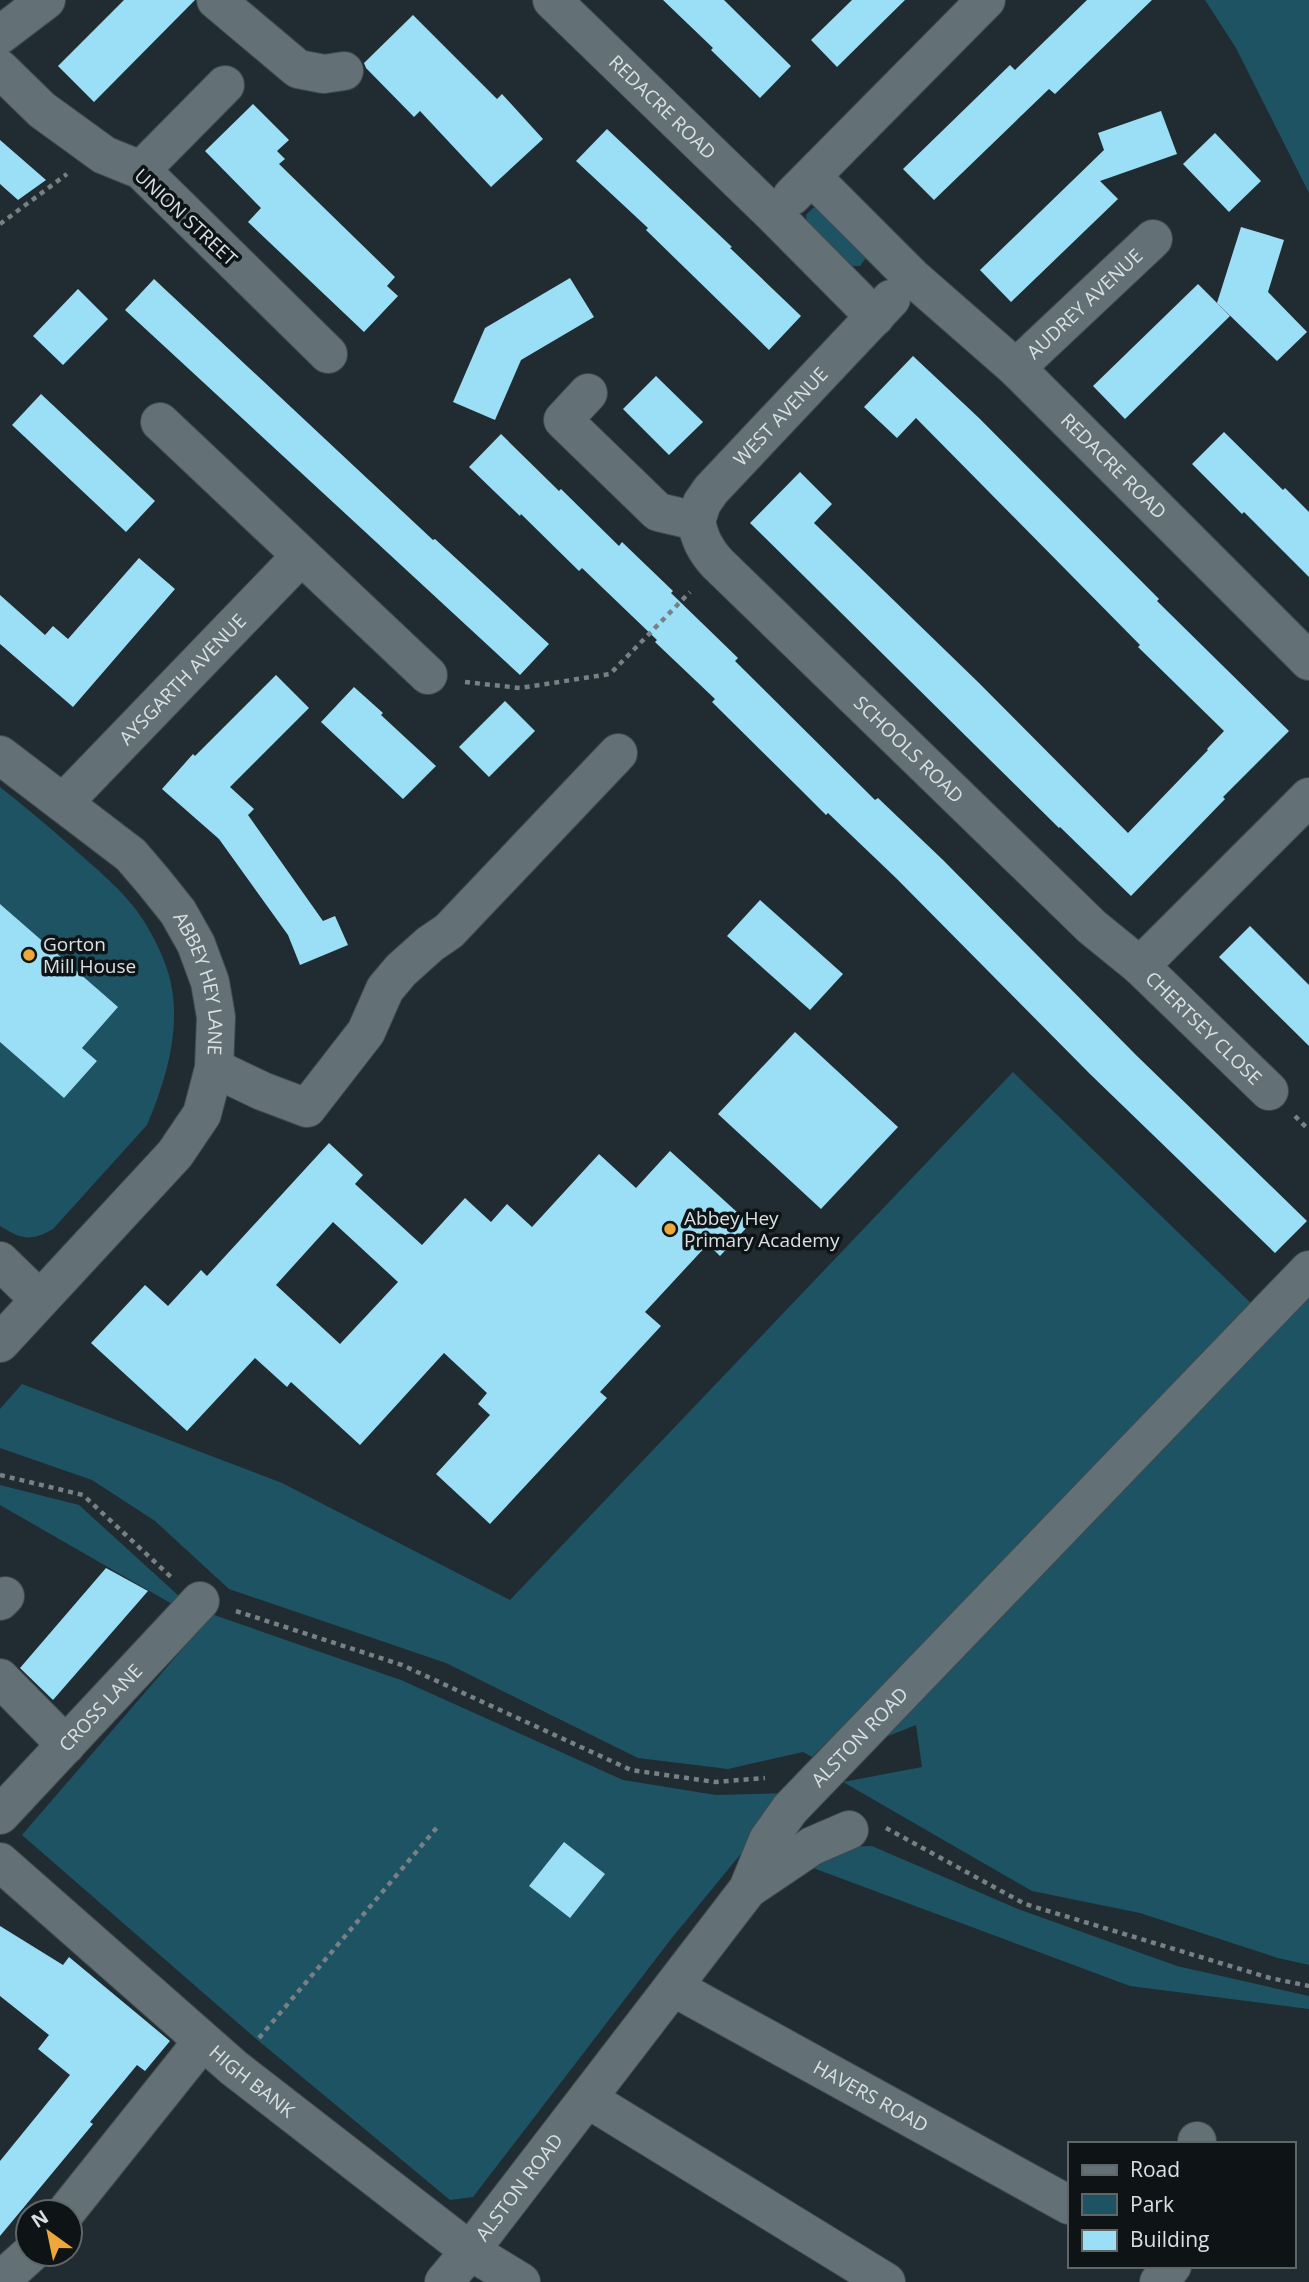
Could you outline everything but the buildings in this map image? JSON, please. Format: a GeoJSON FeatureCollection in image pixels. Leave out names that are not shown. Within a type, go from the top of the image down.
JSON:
{"type":"FeatureCollection","features":[{"type":"Feature","properties":{"kind":"street"},"geometry":{"type":"LineString","coordinates":[[0,35],[46,0]]}},
{"type":"Feature","properties":{"kind":"street"},"geometry":{"type":"LineString","coordinates":[[216,0],[298,69],[324,74],[344,71]]}},
{"type":"Feature","properties":{"kind":"street","name":"REDACRE ROAD"},"geometry":{"type":"LineString","coordinates":[[552,0],[875,317]]}},
{"type":"Feature","properties":{"kind":"street"},"geometry":{"type":"LineString","coordinates":[[773,215],[986,0]]}},
{"type":"Feature","properties":{"kind":"street","name":"UNION STREET"},"geometry":{"type":"LineString","coordinates":[[0,69],[42,110],[104,155],[141,170],[328,354]]}},
{"type":"Feature","properties":{"kind":"street"},"geometry":{"type":"LineString","coordinates":[[141,170],[225,85]]}},
{"type":"Feature","properties":{"kind":"street","name":"REDACRE ROAD"},"geometry":{"type":"LineString","coordinates":[[812,177],[912,277],[1016,368],[1309,661]]}},
{"type":"Feature","properties":{"kind":"street","name":"AUDREY AVENUE"},"geometry":{"type":"LineString","coordinates":[[1016,368],[1153,239]]}},
{"type":"Feature","properties":{"kind":"street"},"geometry":{"type":"LineString","coordinates":[[875,317],[912,277]]}},
{"type":"Feature","properties":{"kind":"street","name":"WEST AVENUE"},"geometry":{"type":"LineString","coordinates":[[696,522],[702,503],[711,490],[875,317]]}},
{"type":"Feature","properties":{"kind":"street"},"geometry":{"type":"LineString","coordinates":[[589,393],[563,420],[658,512],[696,522]]}},
{"type":"Feature","properties":{"kind":"street"},"geometry":{"type":"LineString","coordinates":[[160,422],[428,675]]}},
{"type":"Feature","properties":{"kind":"street","name":"SCHOOLS ROAD"},"geometry":{"type":"LineString","coordinates":[[696,522],[699,539],[717,563],[1092,927],[1140,966]]}},
{"type":"Feature","properties":{"kind":"street","name":"AYSGARTH AVENUE"},"geometry":{"type":"LineString","coordinates":[[63,803],[301,556]]}},
{"type":"Feature","properties":{"kind":"street"},"geometry":{"type":"LineString","coordinates":[[214,1068],[262,1091],[307,1108],[366,1032],[385,989],[401,970],[449,931],[618,753]]}},
{"type":"Feature","properties":{"kind":"street","name":"ABBEY HEY LANE"},"geometry":{"type":"LineString","coordinates":[[0,755],[131,855],[178,912],[196,944],[210,982],[216,1017],[214,1068],[202,1114],[176,1154],[0,1342]]}},
{"type":"Feature","properties":{"kind":"street"},"geometry":{"type":"LineString","coordinates":[[1140,966],[1309,797]]}},
{"type":"Feature","properties":{"kind":"street","name":"CHERTSEY CLOSE"},"geometry":{"type":"LineString","coordinates":[[1140,966],[1269,1091]]}},
{"type":"Feature","properties":{"kind":"street"},"geometry":{"type":"LineString","coordinates":[[0,1261],[39,1299]]}},
{"type":"Feature","properties":{"kind":"street","name":"ALSTON ROAD"},"geometry":{"type":"LineString","coordinates":[[444,2282],[748,1889],[768,1840],[790,1810],[1309,1270]]}},
{"type":"Feature","properties":{"kind":"street","name":"CROSS LANE"},"geometry":{"type":"LineString","coordinates":[[0,1815],[200,1601]]}},
{"type":"Feature","properties":{"kind":"street"},"geometry":{"type":"LineString","coordinates":[[0,1678],[66,1745]]}},
{"type":"Feature","properties":{"kind":"street"},"geometry":{"type":"LineString","coordinates":[[748,1889],[812,1846],[849,1830]]}},
{"type":"Feature","properties":{"kind":"street","name":"HIGH BANK"},"geometry":{"type":"LineString","coordinates":[[0,1862],[234,2068],[470,2251],[521,2282]]}},
{"type":"Feature","properties":{"kind":"street","name":"HAVERS ROAD"},"geometry":{"type":"LineString","coordinates":[[673,1987],[1068,2204]]}},
{"type":"Feature","properties":{"kind":"street"},"geometry":{"type":"LineString","coordinates":[[77,2198],[202,2042]]}},
{"type":"Feature","properties":{"kind":"street"},"geometry":{"type":"LineString","coordinates":[[587,2099],[886,2282]]}},
{"type":"Feature","properties":{"kind":"street"},"geometry":{"type":"LineString","coordinates":[[1159,2282],[1170,2268]]}},
{"type":"Feature","properties":{"kind":"path"},"geometry":{"type":"LineString","coordinates":[[0,224],[71,172]]}},
{"type":"Feature","properties":{"kind":"path"},"geometry":{"type":"LineString","coordinates":[[428,675],[520,688],[610,674],[717,563]]}},
{"type":"Feature","properties":{"kind":"path"},"geometry":{"type":"LineString","coordinates":[[0,1475],[83,1495],[200,1601],[258,1617],[402,1665],[631,1770],[715,1783],[777,1777]]}},
{"type":"Feature","properties":{"kind":"path"},"geometry":{"type":"LineString","coordinates":[[234,2068],[439,1825]]}},
{"type":"Feature","properties":{"kind":"path"},"geometry":{"type":"LineString","coordinates":[[849,1830],[882,1826],[1025,1904],[1270,1978],[1309,1986]]}},
{"type":"Feature","properties":{"kind":"green space"},"geometry":{"type":"Polygon","coordinates":[[[1205,0],[1309,0],[1309,193],[1236,48],[1205,0]]]}},
{"type":"Feature","properties":{"kind":"green space"},"geometry":{"type":"Polygon","coordinates":[[[813,208],[821,208],[866,258],[860,266],[852,266],[807,223],[806,215],[813,208]]]}},
{"type":"Feature","properties":{"kind":"green space"},"geometry":{"type":"Polygon","coordinates":[[[0,787],[95,867],[135,908],[163,958],[174,1002],[170,1056],[147,1125],[53,1229],[32,1237],[14,1234],[0,1226],[0,1042],[64,1098],[97,1061],[82,1048],[117,1007],[0,904],[0,787]]]}},
{"type":"Feature","properties":{"kind":"green space"},"geometry":{"type":"Polygon","coordinates":[[[1013,1072],[1258,1310],[812,1757],[803,1752],[728,1769],[638,1758],[446,1663],[229,1589],[155,1521],[92,1480],[0,1448],[0,1409],[22,1384],[282,1483],[510,1600],[1013,1072]]]}},
{"type":"Feature","properties":{"kind":"green space"},"geometry":{"type":"Polygon","coordinates":[[[1309,1290],[1309,1965],[1278,1958],[1140,1913],[1032,1891],[843,1782],[922,1767],[916,1725],[868,1744],[1309,1290]]]}},
{"type":"Feature","properties":{"kind":"green space"},"geometry":{"type":"Polygon","coordinates":[[[0,1485],[79,1505],[191,1607],[401,1680],[623,1780],[716,1795],[791,1793],[671,1939],[473,2197],[450,2200],[254,2037],[22,1835],[204,1624],[0,1505],[0,1485]]]}},
{"type":"Feature","properties":{"kind":"green space"},"geometry":{"type":"Polygon","coordinates":[[[872,1846],[1018,1909],[1177,1966],[1309,1996],[1309,2009],[1130,1986],[805,1865],[844,1847],[872,1846]]]}},
{"type":"Feature","properties":{"kind":"place","name":"Gorton Mill House"},"geometry":{"type":"Point","coordinates":[29,955]}},
{"type":"Feature","properties":{"kind":"place","name":"Abbey Hey Primary Academy"},"geometry":{"type":"Point","coordinates":[670,1229]}}]}
